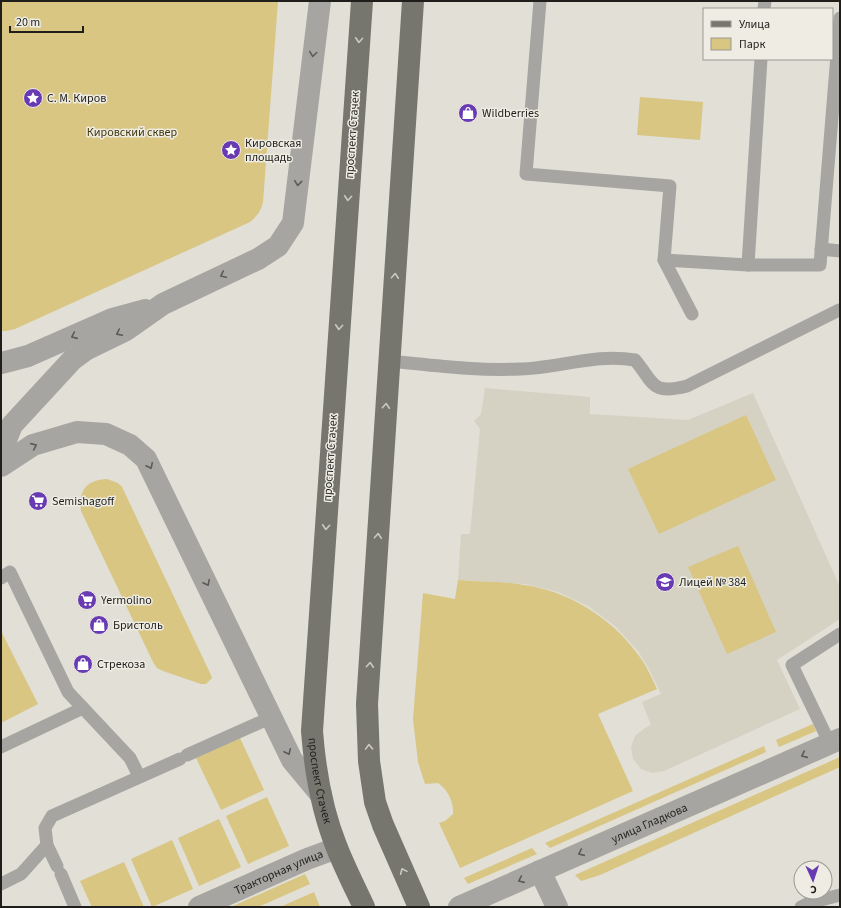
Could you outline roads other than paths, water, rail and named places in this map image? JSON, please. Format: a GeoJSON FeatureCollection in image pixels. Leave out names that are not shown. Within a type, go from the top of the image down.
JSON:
{"type":"FeatureCollection","features":[{"type":"Feature","properties":{"kind":"main road","name":"проспект Стачек"},"geometry":{"type":"LineString","coordinates":[[362,1],[312,731],[315,763],[321,795],[337,848],[364,907]]}},
{"type":"Feature","properties":{"kind":"main road"},"geometry":{"type":"LineString","coordinates":[[413,1],[367,704],[369,761],[375,802],[382,825],[418,907]]}},
{"type":"Feature","properties":{"kind":"street"},"geometry":{"type":"LineString","coordinates":[[1,363],[28,356],[112,319],[163,304],[258,259],[278,246],[293,223],[320,1]]}},
{"type":"Feature","properties":{"kind":"street"},"geometry":{"type":"LineString","coordinates":[[1,452],[12,425],[72,360],[87,349],[126,330],[163,304]]}},
{"type":"Feature","properties":{"kind":"street"},"geometry":{"type":"LineString","coordinates":[[1,466],[33,445],[77,432],[106,434],[130,445],[146,459],[292,760],[321,795]]}},
{"type":"Feature","properties":{"kind":"street","name":"улица Гладкова"},"geometry":{"type":"LineString","coordinates":[[459,907],[835,741]]}},
{"type":"Feature","properties":{"kind":"street","name":"Тракторная улица"},"geometry":{"type":"LineString","coordinates":[[199,907],[307,859],[337,848]]}},
{"type":"Feature","properties":{"kind":"street"},"geometry":{"type":"LineString","coordinates":[[540,871],[557,907]]}},
{"type":"Feature","properties":{"kind":"lane"},"geometry":{"type":"LineString","coordinates":[[540,1],[526,174],[670,186],[664,260],[692,314]]}},
{"type":"Feature","properties":{"kind":"lane"},"geometry":{"type":"LineString","coordinates":[[664,260],[748,265],[820,264],[840,18]]}},
{"type":"Feature","properties":{"kind":"lane"},"geometry":{"type":"LineString","coordinates":[[748,265],[761,60]]}},
{"type":"Feature","properties":{"kind":"lane"},"geometry":{"type":"LineString","coordinates":[[821,249],[840,250]]}},
{"type":"Feature","properties":{"kind":"lane"},"geometry":{"type":"LineString","coordinates":[[389,361],[484,369],[521,369],[593,359],[624,358],[635,360],[643,369],[650,382],[660,389],[673,389],[687,386],[839,310]]}},
{"type":"Feature","properties":{"kind":"lane"},"geometry":{"type":"LineString","coordinates":[[1,578],[10,572],[68,692],[130,758],[139,776]]}},
{"type":"Feature","properties":{"kind":"lane"},"geometry":{"type":"LineString","coordinates":[[835,741],[792,664],[840,634]]}},
{"type":"Feature","properties":{"kind":"lane"},"geometry":{"type":"LineString","coordinates":[[1,747],[83,708]]}},
{"type":"Feature","properties":{"kind":"lane"},"geometry":{"type":"LineString","coordinates":[[75,907],[47,845],[45,828],[52,816],[272,717]]}},
{"type":"Feature","properties":{"kind":"lane"},"geometry":{"type":"LineString","coordinates":[[1,884],[21,874],[47,845]]}},
{"type":"Feature","properties":{"kind":"lane"},"geometry":{"type":"LineString","coordinates":[[801,907],[809,903],[840,895]]}},
{"type":"Feature","properties":{"kind":"place","name":"С. М. Киров"},"geometry":{"type":"Point","coordinates":[33,98]}},
{"type":"Feature","properties":{"kind":"place","name":"Wildberries"},"geometry":{"type":"Point","coordinates":[468,113]}},
{"type":"Feature","properties":{"kind":"place","name":"Кировская площадь"},"geometry":{"type":"Point","coordinates":[231,150]}},
{"type":"Feature","properties":{"kind":"place","name":"Semishagoff"},"geometry":{"type":"Point","coordinates":[38,501]}},
{"type":"Feature","properties":{"kind":"place","name":"Лицей № 384"},"geometry":{"type":"Point","coordinates":[665,582]}},
{"type":"Feature","properties":{"kind":"place","name":"Yermolino"},"geometry":{"type":"Point","coordinates":[87,600]}},
{"type":"Feature","properties":{"kind":"place","name":"Бристоль"},"geometry":{"type":"Point","coordinates":[99,625]}},
{"type":"Feature","properties":{"kind":"place","name":"Стрекоза"},"geometry":{"type":"Point","coordinates":[83,664]}},
{"type":"Feature","properties":{"kind":"park label","name":"Кировский сквер"},"geometry":{"type":"Point","coordinates":[132,132]}}]}
